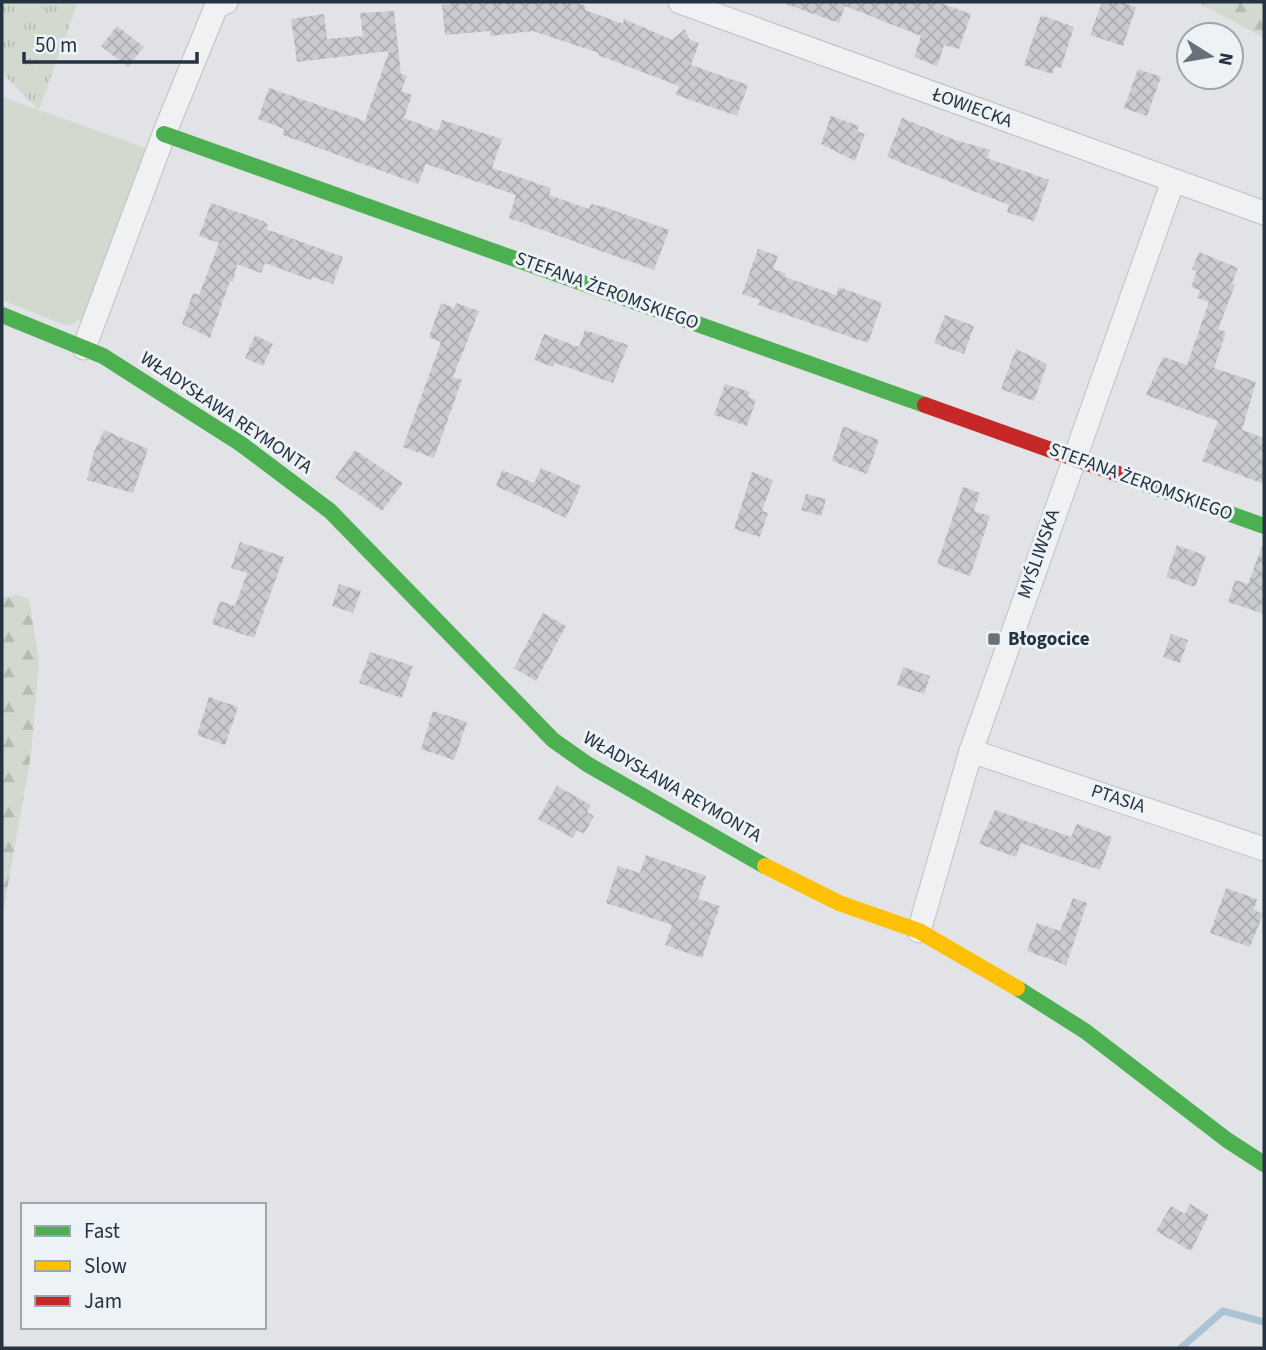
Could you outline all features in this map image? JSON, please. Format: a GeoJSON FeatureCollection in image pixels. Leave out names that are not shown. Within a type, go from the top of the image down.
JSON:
{"type":"FeatureCollection","features":[{"type":"Feature","properties":{"kind":"street"},"geometry":{"type":"LineString","coordinates":[[84,348],[164,134],[216,7],[226,2]]}},
{"type":"Feature","properties":{"kind":"street","name":"ŁOWIECKA"},"geometry":{"type":"LineString","coordinates":[[680,2],[1264,213]]}},
{"type":"Feature","properties":{"kind":"street","name":"STEFANA ŻEROMSKIEGO"},"geometry":{"type":"LineString","coordinates":[[164,134],[1264,526]]}},
{"type":"Feature","properties":{"kind":"street","name":"MYŚLIWSKA"},"geometry":{"type":"LineString","coordinates":[[919,931],[971,751],[1173,181]]}},
{"type":"Feature","properties":{"kind":"street","name":"WŁADYSŁAWA REYMONTA"},"geometry":{"type":"LineString","coordinates":[[2,315],[103,356],[241,444],[330,511],[523,711],[553,740],[587,764],[800,886],[839,903],[919,931],[972,959],[1085,1031],[1227,1140],[1264,1164]]}},
{"type":"Feature","properties":{"kind":"street","name":"PTASIA"},"geometry":{"type":"LineString","coordinates":[[971,751],[1264,849]]}},
{"type":"Feature","properties":{"kind":"green space"},"geometry":{"type":"Polygon","coordinates":[[[2,2],[78,2],[39,110],[2,73],[2,2]]]}},
{"type":"Feature","properties":{"kind":"green space"},"geometry":{"type":"Polygon","coordinates":[[[1197,2],[1264,2],[1264,38],[1245,28],[1245,21],[1232,21],[1197,2]]]}},
{"type":"Feature","properties":{"kind":"green space"},"geometry":{"type":"Polygon","coordinates":[[[2,97],[146,148],[85,317],[67,326],[2,300],[2,97]]]}},
{"type":"Feature","properties":{"kind":"green space"},"geometry":{"type":"Polygon","coordinates":[[[16,595],[29,599],[39,661],[31,755],[2,918],[2,598],[16,595]]]}},
{"type":"Feature","properties":{"kind":"building"},"geometry":{"type":"Polygon","coordinates":[[[463,2],[573,2],[586,6],[585,10],[623,24],[624,19],[672,40],[685,29],[689,39],[699,43],[691,65],[748,85],[737,116],[676,95],[679,86],[598,55],[599,53],[533,31],[490,36],[490,31],[445,35],[442,5],[463,2]]]}},
{"type":"Feature","properties":{"kind":"building"},"geometry":{"type":"Polygon","coordinates":[[[786,2],[937,2],[971,14],[959,49],[944,45],[937,66],[914,57],[921,36],[845,6],[839,23],[786,2]]]}},
{"type":"Feature","properties":{"kind":"building"},"geometry":{"type":"Polygon","coordinates":[[[1102,2],[1120,2],[1136,7],[1123,46],[1090,35],[1102,2]]]}},
{"type":"Feature","properties":{"kind":"building"},"geometry":{"type":"Polygon","coordinates":[[[394,11],[401,74],[407,76],[401,91],[412,95],[404,118],[438,131],[442,120],[502,139],[492,168],[551,188],[549,195],[589,209],[591,204],[604,207],[669,230],[654,270],[509,218],[516,195],[426,164],[418,184],[283,135],[284,129],[258,119],[269,88],[365,121],[389,51],[297,62],[291,19],[324,14],[327,39],[363,36],[360,13],[394,11]]]}},
{"type":"Feature","properties":{"kind":"building"},"geometry":{"type":"Polygon","coordinates":[[[1041,15],[1074,27],[1061,68],[1055,66],[1052,74],[1024,65],[1041,15]]]}},
{"type":"Feature","properties":{"kind":"building"},"geometry":{"type":"Polygon","coordinates":[[[117,26],[144,47],[128,67],[101,46],[117,26]]]}},
{"type":"Feature","properties":{"kind":"building"},"geometry":{"type":"Polygon","coordinates":[[[1138,69],[1161,77],[1147,116],[1124,108],[1138,69]]]}},
{"type":"Feature","properties":{"kind":"building"},"geometry":{"type":"Polygon","coordinates":[[[831,116],[859,126],[857,131],[865,134],[855,161],[821,144],[831,116]]]}},
{"type":"Feature","properties":{"kind":"building"},"geometry":{"type":"Polygon","coordinates":[[[902,118],[955,140],[990,150],[987,158],[1049,180],[1034,221],[1007,212],[1009,205],[887,157],[902,118]]]}},
{"type":"Feature","properties":{"kind":"building"},"geometry":{"type":"Polygon","coordinates":[[[211,203],[263,221],[268,225],[266,229],[343,257],[333,284],[312,277],[311,280],[265,263],[261,273],[237,264],[233,282],[230,281],[210,338],[182,324],[193,293],[199,295],[219,243],[199,236],[211,203]]]}},
{"type":"Feature","properties":{"kind":"building"},"geometry":{"type":"Polygon","coordinates":[[[758,249],[778,256],[773,269],[786,274],[785,277],[836,295],[839,287],[882,303],[868,343],[758,305],[760,300],[742,294],[758,249]]]}},
{"type":"Feature","properties":{"kind":"building"},"geometry":{"type":"Polygon","coordinates":[[[1199,252],[1238,268],[1232,283],[1235,285],[1218,329],[1226,332],[1214,368],[1256,382],[1242,430],[1264,438],[1264,484],[1202,461],[1218,421],[1146,395],[1163,357],[1187,365],[1209,302],[1197,298],[1200,290],[1191,287],[1197,271],[1192,269],[1199,252]]]}},
{"type":"Feature","properties":{"kind":"building"},"geometry":{"type":"Polygon","coordinates":[[[441,303],[454,308],[456,303],[479,311],[453,377],[462,380],[434,458],[403,447],[441,342],[429,337],[441,303]]]}},
{"type":"Feature","properties":{"kind":"building"},"geometry":{"type":"Polygon","coordinates":[[[945,315],[974,326],[964,354],[934,343],[945,315]]]}},
{"type":"Feature","properties":{"kind":"building"},"geometry":{"type":"Polygon","coordinates":[[[585,330],[628,345],[613,383],[555,363],[553,367],[534,360],[544,334],[579,347],[585,330]]]}},
{"type":"Feature","properties":{"kind":"building"},"geometry":{"type":"Polygon","coordinates":[[[255,335],[273,344],[263,366],[245,358],[255,335]]]}},
{"type":"Feature","properties":{"kind":"building"},"geometry":{"type":"Polygon","coordinates":[[[1016,349],[1047,364],[1034,401],[1001,389],[1016,349]]]}},
{"type":"Feature","properties":{"kind":"building"},"geometry":{"type":"Polygon","coordinates":[[[725,384],[750,392],[748,397],[756,400],[747,426],[714,415],[725,384]]]}},
{"type":"Feature","properties":{"kind":"building"},"geometry":{"type":"Polygon","coordinates":[[[843,426],[879,440],[867,474],[832,461],[843,426]]]}},
{"type":"Feature","properties":{"kind":"building"},"geometry":{"type":"Polygon","coordinates":[[[104,430],[148,449],[133,493],[87,480],[94,452],[104,430]]]}},
{"type":"Feature","properties":{"kind":"building"},"geometry":{"type":"Polygon","coordinates":[[[355,450],[403,483],[382,511],[335,478],[355,450]]]}},
{"type":"Feature","properties":{"kind":"building"},"geometry":{"type":"Polygon","coordinates":[[[541,468],[581,486],[566,518],[496,486],[502,470],[534,483],[541,468]]]}},
{"type":"Feature","properties":{"kind":"building"},"geometry":{"type":"Polygon","coordinates":[[[752,472],[773,480],[762,511],[768,513],[760,537],[734,529],[752,472]]]}},
{"type":"Feature","properties":{"kind":"building"},"geometry":{"type":"Polygon","coordinates":[[[963,487],[980,493],[974,511],[990,516],[970,576],[937,564],[963,487]]]}},
{"type":"Feature","properties":{"kind":"building"},"geometry":{"type":"Polygon","coordinates":[[[806,494],[826,499],[821,516],[801,510],[806,494]]]}},
{"type":"Feature","properties":{"kind":"building"},"geometry":{"type":"Polygon","coordinates":[[[240,542],[284,557],[254,638],[212,624],[220,601],[235,606],[247,573],[231,568],[240,542]]]}},
{"type":"Feature","properties":{"kind":"building"},"geometry":{"type":"Polygon","coordinates":[[[1177,545],[1206,556],[1195,587],[1166,577],[1177,545]]]}},
{"type":"Feature","properties":{"kind":"building"},"geometry":{"type":"Polygon","coordinates":[[[1262,546],[1264,614],[1228,602],[1235,580],[1248,584],[1262,546]]]}},
{"type":"Feature","properties":{"kind":"building"},"geometry":{"type":"Polygon","coordinates":[[[339,584],[361,591],[353,613],[332,606],[339,584]]]}},
{"type":"Feature","properties":{"kind":"building"},"geometry":{"type":"Polygon","coordinates":[[[543,613],[566,626],[536,681],[514,668],[543,613]]]}},
{"type":"Feature","properties":{"kind":"building"},"geometry":{"type":"Polygon","coordinates":[[[1171,634],[1188,640],[1180,663],[1163,657],[1171,634]]]}},
{"type":"Feature","properties":{"kind":"building"},"geometry":{"type":"Polygon","coordinates":[[[370,652],[413,666],[402,698],[359,683],[370,652]]]}},
{"type":"Feature","properties":{"kind":"building"},"geometry":{"type":"Polygon","coordinates":[[[903,667],[930,676],[924,694],[897,685],[903,667]]]}},
{"type":"Feature","properties":{"kind":"building"},"geometry":{"type":"Polygon","coordinates":[[[209,697],[238,707],[225,745],[197,735],[209,697]]]}},
{"type":"Feature","properties":{"kind":"building"},"geometry":{"type":"Polygon","coordinates":[[[433,711],[467,722],[454,760],[421,749],[433,711]]]}},
{"type":"Feature","properties":{"kind":"building"},"geometry":{"type":"Polygon","coordinates":[[[557,786],[591,805],[587,812],[594,816],[584,834],[577,830],[573,838],[538,819],[557,786]]]}},
{"type":"Feature","properties":{"kind":"building"},"geometry":{"type":"Polygon","coordinates":[[[995,810],[1071,837],[1077,824],[1112,837],[1100,870],[1021,843],[1016,857],[979,844],[995,810]]]}},
{"type":"Feature","properties":{"kind":"building"},"geometry":{"type":"Polygon","coordinates":[[[646,855],[706,876],[698,899],[720,906],[702,958],[665,945],[672,925],[606,903],[618,866],[640,873],[646,855]]]}},
{"type":"Feature","properties":{"kind":"building"},"geometry":{"type":"Polygon","coordinates":[[[1226,888],[1257,899],[1254,910],[1263,914],[1250,947],[1210,933],[1226,888]]]}},
{"type":"Feature","properties":{"kind":"building"},"geometry":{"type":"Polygon","coordinates":[[[1073,898],[1087,903],[1066,965],[1027,951],[1037,923],[1060,931],[1073,898]]]}},
{"type":"Feature","properties":{"kind":"building"},"geometry":{"type":"Polygon","coordinates":[[[1190,1204],[1209,1215],[1191,1251],[1156,1231],[1171,1206],[1185,1214],[1190,1204]]]}},
{"type":"Feature","properties":{"kind":"waterway"},"geometry":{"type":"LineString","coordinates":[[1181,1348],[1223,1311],[1264,1322]]}},
{"type":"Feature","properties":{"kind":"traffic: fast"},"geometry":{"type":"LineString","coordinates":[[164,134],[925,405]]}},
{"type":"Feature","properties":{"kind":"traffic: fast"},"geometry":{"type":"LineString","coordinates":[[2,315],[103,356],[241,444],[330,511],[553,740],[587,764],[765,866]]}},
{"type":"Feature","properties":{"kind":"traffic: fast"},"geometry":{"type":"LineString","coordinates":[[1118,474],[1264,526]]}},
{"type":"Feature","properties":{"kind":"traffic: fast"},"geometry":{"type":"LineString","coordinates":[[1017,988],[1085,1031],[1227,1140],[1264,1164]]}},
{"type":"Feature","properties":{"kind":"traffic: slow"},"geometry":{"type":"LineString","coordinates":[[765,866],[839,903],[919,931],[1017,988]]}},
{"type":"Feature","properties":{"kind":"traffic: jam"},"geometry":{"type":"LineString","coordinates":[[925,405],[1118,474]]}},
{"type":"Feature","properties":{"kind":"place","name":"Błogocice"},"geometry":{"type":"Point","coordinates":[994,639]}}]}
